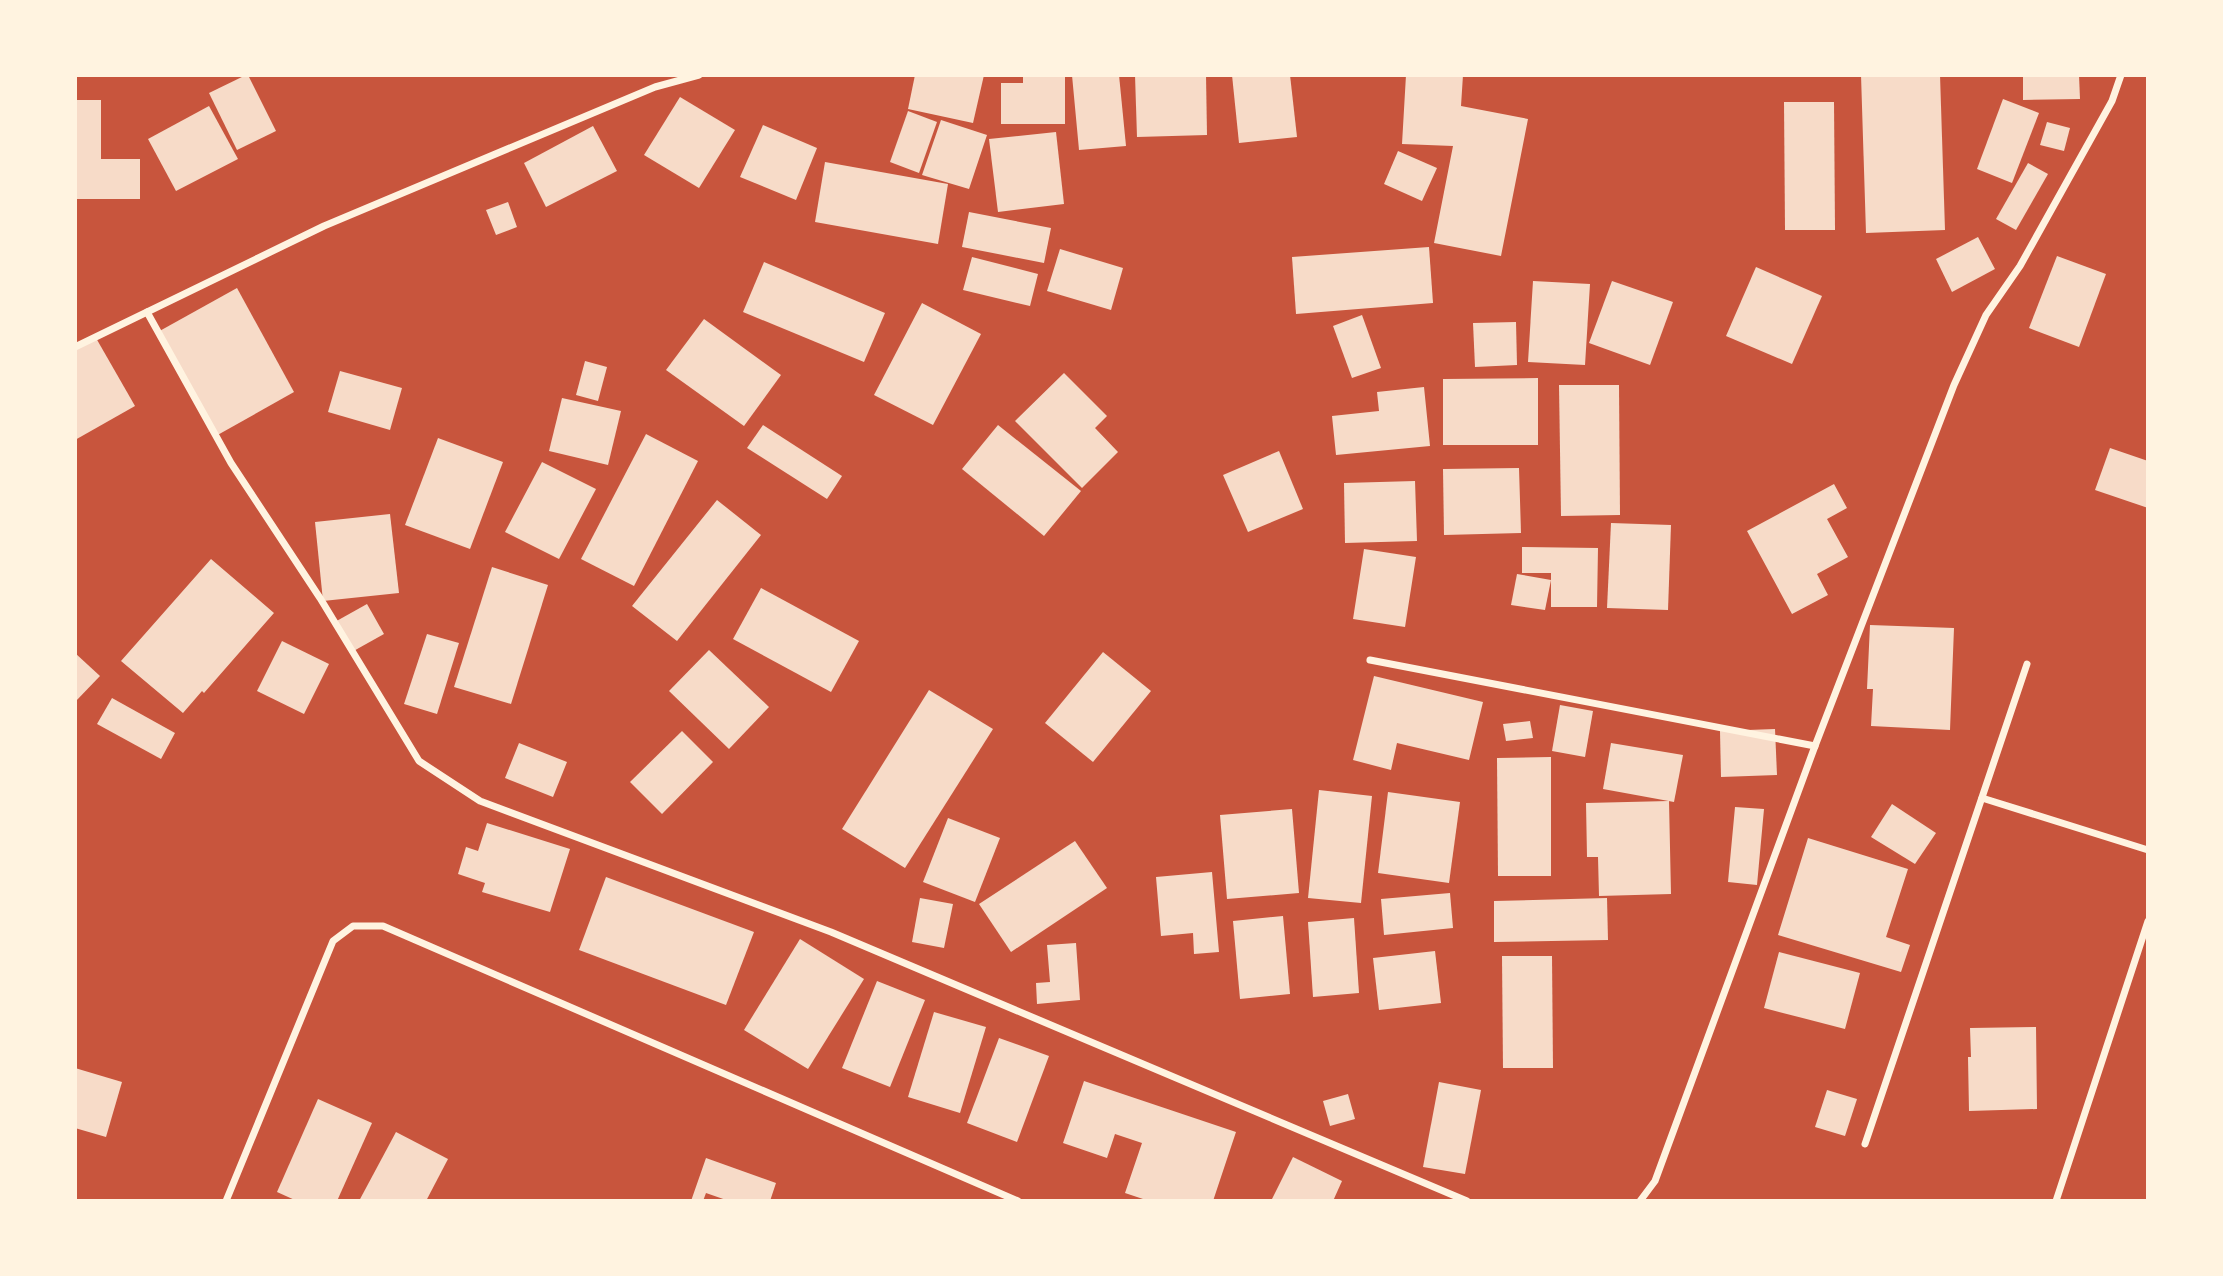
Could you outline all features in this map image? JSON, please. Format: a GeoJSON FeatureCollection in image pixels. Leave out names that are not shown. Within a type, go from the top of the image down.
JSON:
{"type":"FeatureCollection","features":[{"type":"Feature","properties":{"kind":"street"},"geometry":{"type":"LineString","coordinates":[[75,347],[324,226],[655,87],[699,75]]}},
{"type":"Feature","properties":{"kind":"street"},"geometry":{"type":"LineString","coordinates":[[1640,1201],[1655,1181],[1815,746],[1949,398],[1986,315],[2020,266],[2112,101],[2121,75]]}},
{"type":"Feature","properties":{"kind":"street"},"geometry":{"type":"LineString","coordinates":[[147,312],[231,463],[320,598],[419,761],[480,801],[831,932],[1467,1201]]}},
{"type":"Feature","properties":{"kind":"street"},"geometry":{"type":"LineString","coordinates":[[1370,660],[1815,746]]}},
{"type":"Feature","properties":{"kind":"street"},"geometry":{"type":"LineString","coordinates":[[1865,1144],[2027,663]]}},
{"type":"Feature","properties":{"kind":"street"},"geometry":{"type":"LineString","coordinates":[[1982,798],[2148,850]]}},
{"type":"Feature","properties":{"kind":"street"},"geometry":{"type":"LineString","coordinates":[[2056,1201],[2148,921]]}},
{"type":"Feature","properties":{"kind":"street"},"geometry":{"type":"LineString","coordinates":[[226,1201],[333,941],[353,926],[383,926],[1018,1201]]}},
{"type":"Feature","properties":{"kind":"building"},"geometry":{"type":"Polygon","coordinates":[[[246,75],[276,131],[237,150],[209,93],[246,75]]]}},
{"type":"Feature","properties":{"kind":"building"},"geometry":{"type":"Polygon","coordinates":[[[915,75],[984,75],[973,123],[908,109],[915,75]]]}},
{"type":"Feature","properties":{"kind":"building"},"geometry":{"type":"Polygon","coordinates":[[[1023,75],[1065,75],[1065,124],[1001,124],[1001,83],[1023,83],[1023,75]]]}},
{"type":"Feature","properties":{"kind":"building"},"geometry":{"type":"Polygon","coordinates":[[[1072,75],[1119,75],[1126,146],[1079,150],[1072,75]]]}},
{"type":"Feature","properties":{"kind":"building"},"geometry":{"type":"Polygon","coordinates":[[[1135,75],[1206,75],[1207,135],[1137,137],[1135,75]]]}},
{"type":"Feature","properties":{"kind":"building"},"geometry":{"type":"Polygon","coordinates":[[[1232,75],[1290,75],[1297,137],[1239,143],[1232,75]]]}},
{"type":"Feature","properties":{"kind":"building"},"geometry":{"type":"Polygon","coordinates":[[[1406,75],[1463,75],[1461,106],[1528,119],[1501,256],[1434,243],[1453,146],[1402,144],[1406,75]]]}},
{"type":"Feature","properties":{"kind":"building"},"geometry":{"type":"Polygon","coordinates":[[[1861,75],[1940,75],[1945,230],[1866,233],[1861,75]]]}},
{"type":"Feature","properties":{"kind":"building"},"geometry":{"type":"Polygon","coordinates":[[[2023,75],[2079,75],[2080,99],[2023,100],[2023,75]]]}},
{"type":"Feature","properties":{"kind":"building"},"geometry":{"type":"Polygon","coordinates":[[[680,97],[735,130],[699,188],[644,155],[680,97]]]}},
{"type":"Feature","properties":{"kind":"building"},"geometry":{"type":"Polygon","coordinates":[[[2003,99],[2039,113],[2012,183],[1977,169],[2003,99]]]}},
{"type":"Feature","properties":{"kind":"building"},"geometry":{"type":"Polygon","coordinates":[[[75,100],[101,100],[101,159],[140,159],[140,199],[75,199],[75,100]]]}},
{"type":"Feature","properties":{"kind":"building"},"geometry":{"type":"Polygon","coordinates":[[[1784,102],[1834,102],[1835,230],[1785,230],[1784,102]]]}},
{"type":"Feature","properties":{"kind":"building"},"geometry":{"type":"Polygon","coordinates":[[[209,106],[238,159],[176,191],[148,139],[209,106]]]}},
{"type":"Feature","properties":{"kind":"building"},"geometry":{"type":"Polygon","coordinates":[[[908,111],[937,122],[919,173],[890,162],[908,111]]]}},
{"type":"Feature","properties":{"kind":"building"},"geometry":{"type":"Polygon","coordinates":[[[941,120],[987,135],[969,189],[922,175],[941,120]]]}},
{"type":"Feature","properties":{"kind":"building"},"geometry":{"type":"Polygon","coordinates":[[[2047,122],[2070,128],[2064,151],[2040,145],[2047,122]]]}},
{"type":"Feature","properties":{"kind":"building"},"geometry":{"type":"Polygon","coordinates":[[[763,125],[817,148],[796,200],[740,177],[763,125]]]}},
{"type":"Feature","properties":{"kind":"building"},"geometry":{"type":"Polygon","coordinates":[[[593,126],[617,171],[546,207],[524,163],[593,126]]]}},
{"type":"Feature","properties":{"kind":"building"},"geometry":{"type":"Polygon","coordinates":[[[1056,132],[1064,204],[998,212],[989,139],[1056,132]]]}},
{"type":"Feature","properties":{"kind":"building"},"geometry":{"type":"Polygon","coordinates":[[[1398,151],[1437,168],[1422,201],[1384,184],[1398,151]]]}},
{"type":"Feature","properties":{"kind":"building"},"geometry":{"type":"Polygon","coordinates":[[[825,162],[948,184],[938,244],[815,222],[825,162]]]}},
{"type":"Feature","properties":{"kind":"building"},"geometry":{"type":"Polygon","coordinates":[[[2028,163],[2048,174],[2016,230],[1996,219],[2028,163]]]}},
{"type":"Feature","properties":{"kind":"building"},"geometry":{"type":"Polygon","coordinates":[[[508,202],[517,227],[496,235],[486,210],[508,202]]]}},
{"type":"Feature","properties":{"kind":"building"},"geometry":{"type":"Polygon","coordinates":[[[969,212],[1051,228],[1044,263],[962,247],[969,212]]]}},
{"type":"Feature","properties":{"kind":"building"},"geometry":{"type":"Polygon","coordinates":[[[1978,237],[1995,269],[1952,292],[1936,259],[1978,237]]]}},
{"type":"Feature","properties":{"kind":"building"},"geometry":{"type":"Polygon","coordinates":[[[1429,247],[1433,303],[1296,314],[1292,257],[1429,247]]]}},
{"type":"Feature","properties":{"kind":"building"},"geometry":{"type":"Polygon","coordinates":[[[1060,249],[1123,268],[1111,310],[1047,291],[1060,249]]]}},
{"type":"Feature","properties":{"kind":"building"},"geometry":{"type":"Polygon","coordinates":[[[2057,256],[2106,274],[2079,347],[2029,328],[2057,256]]]}},
{"type":"Feature","properties":{"kind":"building"},"geometry":{"type":"Polygon","coordinates":[[[972,257],[1038,274],[1030,306],[963,290],[972,257]]]}},
{"type":"Feature","properties":{"kind":"building"},"geometry":{"type":"Polygon","coordinates":[[[764,262],[885,313],[864,362],[743,312],[764,262]]]}},
{"type":"Feature","properties":{"kind":"building"},"geometry":{"type":"Polygon","coordinates":[[[1756,267],[1822,296],[1792,364],[1726,336],[1756,267]]]}},
{"type":"Feature","properties":{"kind":"building"},"geometry":{"type":"Polygon","coordinates":[[[1533,281],[1590,284],[1585,365],[1528,362],[1533,281]]]}},
{"type":"Feature","properties":{"kind":"building"},"geometry":{"type":"Polygon","coordinates":[[[1612,281],[1673,302],[1650,365],[1589,343],[1612,281]]]}},
{"type":"Feature","properties":{"kind":"building"},"geometry":{"type":"Polygon","coordinates":[[[237,288],[294,392],[214,437],[156,333],[237,288]]]}},
{"type":"Feature","properties":{"kind":"building"},"geometry":{"type":"Polygon","coordinates":[[[922,303],[981,334],[933,425],[874,395],[922,303]]]}},
{"type":"Feature","properties":{"kind":"building"},"geometry":{"type":"Polygon","coordinates":[[[1362,315],[1381,368],[1352,378],[1333,326],[1362,315]]]}},
{"type":"Feature","properties":{"kind":"building"},"geometry":{"type":"Polygon","coordinates":[[[704,319],[781,375],[744,426],[666,370],[704,319]]]}},
{"type":"Feature","properties":{"kind":"building"},"geometry":{"type":"Polygon","coordinates":[[[1516,322],[1517,365],[1475,367],[1473,323],[1516,322]]]}},
{"type":"Feature","properties":{"kind":"building"},"geometry":{"type":"Polygon","coordinates":[[[96,338],[135,406],[75,440],[75,349],[96,338]]]}},
{"type":"Feature","properties":{"kind":"building"},"geometry":{"type":"Polygon","coordinates":[[[585,361],[607,367],[598,401],[576,395],[585,361]]]}},
{"type":"Feature","properties":{"kind":"building"},"geometry":{"type":"Polygon","coordinates":[[[340,371],[402,388],[390,430],[328,412],[340,371]]]}},
{"type":"Feature","properties":{"kind":"building"},"geometry":{"type":"Polygon","coordinates":[[[1064,373],[1107,416],[1095,428],[1118,452],[1082,488],[1015,421],[1064,373]]]}},
{"type":"Feature","properties":{"kind":"building"},"geometry":{"type":"Polygon","coordinates":[[[1538,378],[1538,445],[1443,445],[1443,379],[1538,378]]]}},
{"type":"Feature","properties":{"kind":"building"},"geometry":{"type":"Polygon","coordinates":[[[1559,385],[1619,385],[1620,515],[1561,516],[1559,385]]]}},
{"type":"Feature","properties":{"kind":"building"},"geometry":{"type":"Polygon","coordinates":[[[1424,387],[1430,446],[1336,455],[1332,416],[1379,411],[1377,392],[1424,387]]]}},
{"type":"Feature","properties":{"kind":"building"},"geometry":{"type":"Polygon","coordinates":[[[562,398],[621,411],[608,465],[549,451],[562,398]]]}},
{"type":"Feature","properties":{"kind":"building"},"geometry":{"type":"Polygon","coordinates":[[[763,425],[842,476],[827,499],[747,448],[763,425]]]}},
{"type":"Feature","properties":{"kind":"building"},"geometry":{"type":"Polygon","coordinates":[[[998,425],[1081,491],[1044,536],[962,469],[998,425]]]}},
{"type":"Feature","properties":{"kind":"building"},"geometry":{"type":"Polygon","coordinates":[[[646,434],[698,461],[634,586],[581,559],[646,434]]]}},
{"type":"Feature","properties":{"kind":"building"},"geometry":{"type":"Polygon","coordinates":[[[438,438],[503,462],[470,549],[405,525],[438,438]]]}},
{"type":"Feature","properties":{"kind":"building"},"geometry":{"type":"Polygon","coordinates":[[[2110,448],[2148,461],[2148,508],[2095,490],[2110,448]]]}},
{"type":"Feature","properties":{"kind":"building"},"geometry":{"type":"Polygon","coordinates":[[[1279,451],[1303,509],[1248,532],[1223,475],[1279,451]]]}},
{"type":"Feature","properties":{"kind":"building"},"geometry":{"type":"Polygon","coordinates":[[[542,462],[596,489],[559,559],[505,532],[542,462]]]}},
{"type":"Feature","properties":{"kind":"building"},"geometry":{"type":"Polygon","coordinates":[[[1519,468],[1521,533],[1444,535],[1443,469],[1519,468]]]}},
{"type":"Feature","properties":{"kind":"building"},"geometry":{"type":"Polygon","coordinates":[[[1415,481],[1417,541],[1345,543],[1344,483],[1415,481]]]}},
{"type":"Feature","properties":{"kind":"building"},"geometry":{"type":"Polygon","coordinates":[[[1834,484],[1847,508],[1827,519],[1848,557],[1817,574],[1828,595],[1792,614],[1747,531],[1834,484]]]}},
{"type":"Feature","properties":{"kind":"building"},"geometry":{"type":"Polygon","coordinates":[[[717,500],[761,535],[677,641],[632,606],[717,500]]]}},
{"type":"Feature","properties":{"kind":"building"},"geometry":{"type":"Polygon","coordinates":[[[390,514],[399,593],[323,601],[315,522],[390,514]]]}},
{"type":"Feature","properties":{"kind":"building"},"geometry":{"type":"Polygon","coordinates":[[[1611,523],[1671,525],[1668,610],[1607,608],[1611,523]]]}},
{"type":"Feature","properties":{"kind":"building"},"geometry":{"type":"Polygon","coordinates":[[[1522,547],[1598,548],[1597,607],[1551,607],[1551,573],[1522,573],[1522,547]]]}},
{"type":"Feature","properties":{"kind":"building"},"geometry":{"type":"Polygon","coordinates":[[[1364,549],[1416,557],[1405,627],[1353,619],[1364,549]]]}},
{"type":"Feature","properties":{"kind":"building"},"geometry":{"type":"Polygon","coordinates":[[[211,559],[274,613],[183,713],[121,661],[211,559]]]}},
{"type":"Feature","properties":{"kind":"building"},"geometry":{"type":"Polygon","coordinates":[[[492,567],[548,585],[511,704],[454,687],[492,567]]]}},
{"type":"Feature","properties":{"kind":"building"},"geometry":{"type":"Polygon","coordinates":[[[1517,574],[1551,580],[1545,610],[1511,605],[1517,574]]]}},
{"type":"Feature","properties":{"kind":"building"},"geometry":{"type":"Polygon","coordinates":[[[761,588],[859,641],[831,692],[733,639],[761,588]]]}},
{"type":"Feature","properties":{"kind":"building"},"geometry":{"type":"Polygon","coordinates":[[[367,604],[384,634],[350,653],[333,623],[367,604]]]}},
{"type":"Feature","properties":{"kind":"building"},"geometry":{"type":"Polygon","coordinates":[[[1870,625],[1954,628],[1950,730],[1871,726],[1873,689],[1867,689],[1870,625]]]}},
{"type":"Feature","properties":{"kind":"building"},"geometry":{"type":"Polygon","coordinates":[[[427,634],[459,643],[437,714],[404,704],[427,634]]]}},
{"type":"Feature","properties":{"kind":"building"},"geometry":{"type":"Polygon","coordinates":[[[282,641],[329,664],[304,714],[257,691],[282,641]]]}},
{"type":"Feature","properties":{"kind":"building"},"geometry":{"type":"Polygon","coordinates":[[[709,650],[769,707],[729,749],[669,691],[709,650]]]}},
{"type":"Feature","properties":{"kind":"building"},"geometry":{"type":"Polygon","coordinates":[[[1103,652],[1151,691],[1093,762],[1045,723],[1103,652]]]}},
{"type":"Feature","properties":{"kind":"building"},"geometry":{"type":"Polygon","coordinates":[[[75,653],[100,676],[75,702],[75,653]]]}},
{"type":"Feature","properties":{"kind":"building"},"geometry":{"type":"Polygon","coordinates":[[[1374,676],[1483,702],[1469,760],[1397,743],[1391,770],[1353,760],[1374,676]]]}},
{"type":"Feature","properties":{"kind":"building"},"geometry":{"type":"Polygon","coordinates":[[[929,690],[993,729],[905,868],[842,829],[929,690]]]}},
{"type":"Feature","properties":{"kind":"building"},"geometry":{"type":"Polygon","coordinates":[[[112,698],[175,733],[161,759],[97,724],[112,698]]]}},
{"type":"Feature","properties":{"kind":"building"},"geometry":{"type":"Polygon","coordinates":[[[1560,705],[1593,711],[1585,757],[1552,751],[1560,705]]]}},
{"type":"Feature","properties":{"kind":"building"},"geometry":{"type":"Polygon","coordinates":[[[1530,721],[1533,738],[1506,741],[1503,724],[1530,721]]]}},
{"type":"Feature","properties":{"kind":"building"},"geometry":{"type":"Polygon","coordinates":[[[1775,729],[1777,775],[1721,777],[1720,731],[1775,729]]]}},
{"type":"Feature","properties":{"kind":"building"},"geometry":{"type":"Polygon","coordinates":[[[682,731],[713,762],[662,814],[630,782],[682,731]]]}},
{"type":"Feature","properties":{"kind":"building"},"geometry":{"type":"Polygon","coordinates":[[[519,743],[567,762],[553,797],[505,778],[519,743]]]}},
{"type":"Feature","properties":{"kind":"building"},"geometry":{"type":"Polygon","coordinates":[[[1611,743],[1683,755],[1674,802],[1603,789],[1611,743]]]}},
{"type":"Feature","properties":{"kind":"building"},"geometry":{"type":"Polygon","coordinates":[[[1551,757],[1551,876],[1498,876],[1497,758],[1551,757]]]}},
{"type":"Feature","properties":{"kind":"building"},"geometry":{"type":"Polygon","coordinates":[[[1319,790],[1372,796],[1361,903],[1308,898],[1319,790]]]}},
{"type":"Feature","properties":{"kind":"building"},"geometry":{"type":"Polygon","coordinates":[[[1388,792],[1460,802],[1449,883],[1378,873],[1388,792]]]}},
{"type":"Feature","properties":{"kind":"building"},"geometry":{"type":"Polygon","coordinates":[[[1669,801],[1671,894],[1599,896],[1598,857],[1587,857],[1586,803],[1669,801]]]}},
{"type":"Feature","properties":{"kind":"building"},"geometry":{"type":"Polygon","coordinates":[[[1892,804],[1936,833],[1915,864],[1871,837],[1892,804]]]}},
{"type":"Feature","properties":{"kind":"building"},"geometry":{"type":"Polygon","coordinates":[[[1735,807],[1764,809],[1757,885],[1728,882],[1735,807]]]}},
{"type":"Feature","properties":{"kind":"building"},"geometry":{"type":"Polygon","coordinates":[[[1292,809],[1299,893],[1227,899],[1220,815],[1292,809]]]}},
{"type":"Feature","properties":{"kind":"building"},"geometry":{"type":"Polygon","coordinates":[[[948,818],[1000,838],[975,902],[923,882],[948,818]]]}},
{"type":"Feature","properties":{"kind":"building"},"geometry":{"type":"Polygon","coordinates":[[[487,823],[570,849],[550,912],[482,892],[485,883],[458,874],[466,847],[478,851],[487,823]]]}},
{"type":"Feature","properties":{"kind":"building"},"geometry":{"type":"Polygon","coordinates":[[[1808,838],[1908,869],[1886,937],[1910,945],[1901,972],[1778,935],[1808,838]]]}},
{"type":"Feature","properties":{"kind":"building"},"geometry":{"type":"Polygon","coordinates":[[[1075,841],[1107,888],[1011,952],[979,904],[1075,841]]]}},
{"type":"Feature","properties":{"kind":"building"},"geometry":{"type":"Polygon","coordinates":[[[1212,872],[1219,952],[1194,954],[1193,933],[1161,936],[1156,877],[1212,872]]]}},
{"type":"Feature","properties":{"kind":"building"},"geometry":{"type":"Polygon","coordinates":[[[606,877],[754,932],[726,1005],[579,950],[606,877]]]}},
{"type":"Feature","properties":{"kind":"building"},"geometry":{"type":"Polygon","coordinates":[[[1450,893],[1453,928],[1384,935],[1381,899],[1450,893]]]}},
{"type":"Feature","properties":{"kind":"building"},"geometry":{"type":"Polygon","coordinates":[[[920,898],[953,904],[944,948],[912,942],[920,898]]]}},
{"type":"Feature","properties":{"kind":"building"},"geometry":{"type":"Polygon","coordinates":[[[1607,898],[1608,940],[1494,942],[1494,901],[1607,898]]]}},
{"type":"Feature","properties":{"kind":"building"},"geometry":{"type":"Polygon","coordinates":[[[1283,916],[1290,994],[1240,999],[1233,921],[1283,916]]]}},
{"type":"Feature","properties":{"kind":"building"},"geometry":{"type":"Polygon","coordinates":[[[1354,918],[1359,993],[1313,997],[1308,922],[1354,918]]]}},
{"type":"Feature","properties":{"kind":"building"},"geometry":{"type":"Polygon","coordinates":[[[800,939],[864,979],[808,1069],[744,1030],[800,939]]]}},
{"type":"Feature","properties":{"kind":"building"},"geometry":{"type":"Polygon","coordinates":[[[1076,943],[1080,1000],[1037,1004],[1036,983],[1050,982],[1047,945],[1076,943]]]}},
{"type":"Feature","properties":{"kind":"building"},"geometry":{"type":"Polygon","coordinates":[[[1435,951],[1441,1003],[1379,1010],[1373,958],[1435,951]]]}},
{"type":"Feature","properties":{"kind":"building"},"geometry":{"type":"Polygon","coordinates":[[[1779,952],[1860,973],[1845,1029],[1764,1008],[1779,952]]]}},
{"type":"Feature","properties":{"kind":"building"},"geometry":{"type":"Polygon","coordinates":[[[1502,956],[1552,956],[1553,1068],[1503,1068],[1502,956]]]}},
{"type":"Feature","properties":{"kind":"building"},"geometry":{"type":"Polygon","coordinates":[[[877,981],[925,1000],[890,1087],[842,1068],[877,981]]]}},
{"type":"Feature","properties":{"kind":"building"},"geometry":{"type":"Polygon","coordinates":[[[934,1012],[986,1027],[960,1113],[908,1097],[934,1012]]]}},
{"type":"Feature","properties":{"kind":"building"},"geometry":{"type":"Polygon","coordinates":[[[2036,1027],[2037,1109],[1969,1111],[1970,1028],[2036,1027]]]}},
{"type":"Feature","properties":{"kind":"building"},"geometry":{"type":"Polygon","coordinates":[[[999,1038],[1049,1056],[1017,1142],[967,1123],[999,1038]]]}},
{"type":"Feature","properties":{"kind":"building"},"geometry":{"type":"Polygon","coordinates":[[[75,1068],[122,1082],[106,1137],[75,1128],[75,1068]]]}},
{"type":"Feature","properties":{"kind":"building"},"geometry":{"type":"Polygon","coordinates":[[[1084,1081],[1236,1132],[1213,1201],[1149,1201],[1125,1193],[1142,1143],[1115,1134],[1107,1158],[1063,1143],[1084,1081]]]}},
{"type":"Feature","properties":{"kind":"building"},"geometry":{"type":"Polygon","coordinates":[[[1439,1082],[1481,1090],[1465,1174],[1423,1167],[1439,1082]]]}},
{"type":"Feature","properties":{"kind":"building"},"geometry":{"type":"Polygon","coordinates":[[[1827,1090],[1857,1099],[1845,1136],[1815,1127],[1827,1090]]]}},
{"type":"Feature","properties":{"kind":"building"},"geometry":{"type":"Polygon","coordinates":[[[1348,1094],[1355,1119],[1330,1126],[1323,1101],[1348,1094]]]}},
{"type":"Feature","properties":{"kind":"building"},"geometry":{"type":"Polygon","coordinates":[[[318,1099],[372,1123],[337,1201],[297,1201],[277,1192],[318,1099]]]}},
{"type":"Feature","properties":{"kind":"building"},"geometry":{"type":"Polygon","coordinates":[[[396,1132],[448,1159],[426,1201],[359,1201],[396,1132]]]}},
{"type":"Feature","properties":{"kind":"building"},"geometry":{"type":"Polygon","coordinates":[[[1293,1157],[1342,1181],[1333,1201],[1271,1201],[1293,1157]]]}},
{"type":"Feature","properties":{"kind":"building"},"geometry":{"type":"Polygon","coordinates":[[[706,1158],[776,1183],[770,1201],[729,1201],[706,1193],[703,1201],[691,1201],[706,1158]]]}}]}
